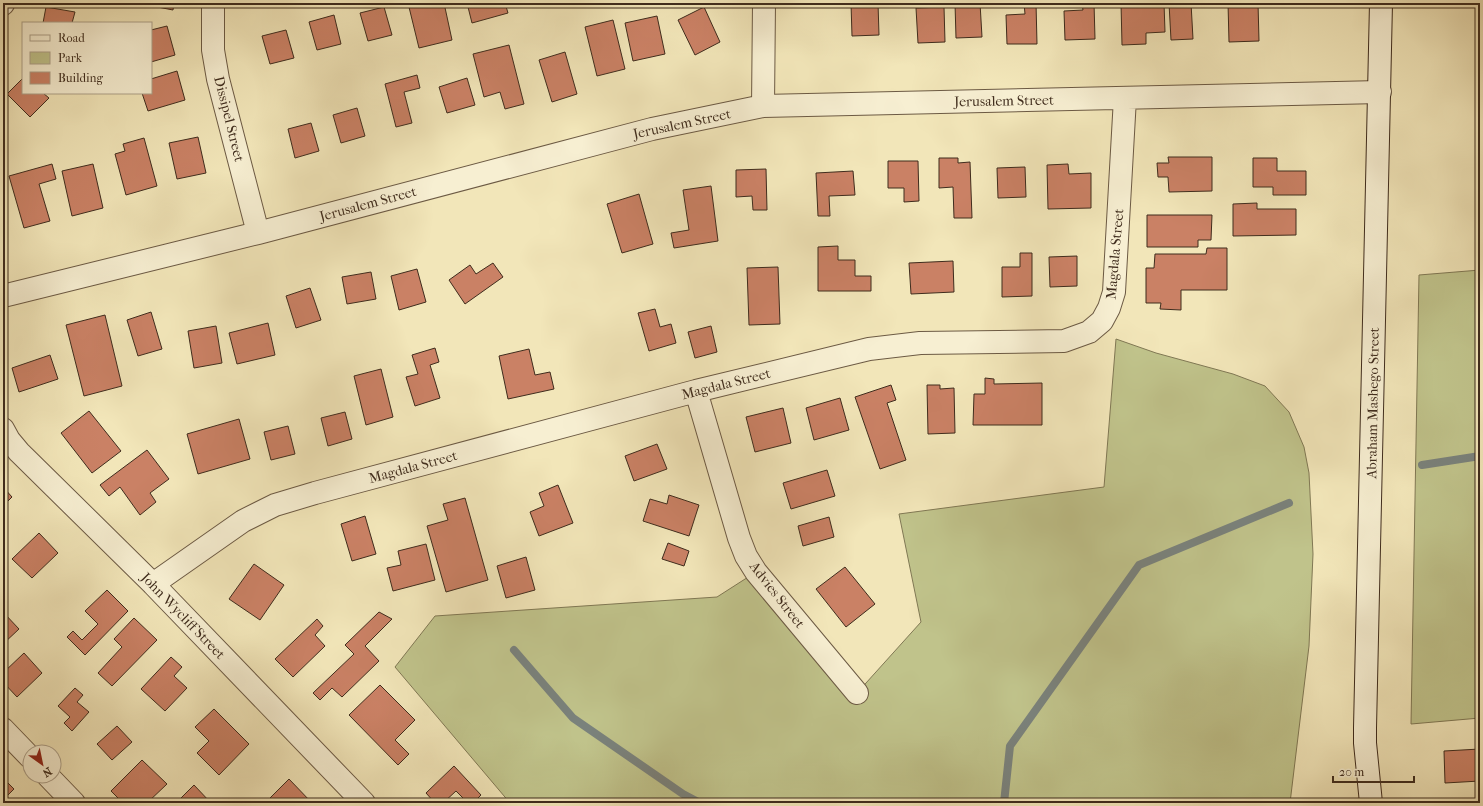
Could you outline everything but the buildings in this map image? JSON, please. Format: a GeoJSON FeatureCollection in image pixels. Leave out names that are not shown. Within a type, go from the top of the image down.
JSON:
{"type":"FeatureCollection","features":[{"type":"Feature","properties":{"kind":"street","name":"Dissipel Street"},"geometry":{"type":"LineString","coordinates":[[213,3],[213,50],[218,79],[258,233]]}},
{"type":"Feature","properties":{"kind":"street"},"geometry":{"type":"LineString","coordinates":[[762,106],[764,3]]}},
{"type":"Feature","properties":{"kind":"street","name":"Abraham Mashego Street"},"geometry":{"type":"LineString","coordinates":[[1371,803],[1365,728],[1381,3]]}},
{"type":"Feature","properties":{"kind":"street","name":"Jerusalem Street"},"geometry":{"type":"LineString","coordinates":[[3,296],[258,233],[652,129],[762,106],[1380,92]]}},
{"type":"Feature","properties":{"kind":"street","name":"Magdala Street"},"geometry":{"type":"LineString","coordinates":[[153,584],[243,521],[275,505],[315,493],[696,391],[869,349],[920,343],[1064,341],[1089,332],[1102,321],[1110,308],[1114,292],[1125,98]]}},
{"type":"Feature","properties":{"kind":"street","name":"Advies Street"},"geometry":{"type":"LineString","coordinates":[[696,391],[739,538],[746,556],[756,572],[857,693]]}},
{"type":"Feature","properties":{"kind":"street","name":"John Wycliff Street"},"geometry":{"type":"LineString","coordinates":[[3,429],[9,440],[19,452],[153,584],[364,803]]}},
{"type":"Feature","properties":{"kind":"street"},"geometry":{"type":"LineString","coordinates":[[3,729],[22,749]]}},
{"type":"Feature","properties":{"kind":"street"},"geometry":{"type":"LineString","coordinates":[[56,784],[74,803]]}},
{"type":"Feature","properties":{"kind":"green space"},"geometry":{"type":"Polygon","coordinates":[[[1480,270],[1480,718],[1411,724],[1419,275],[1480,270]]]}},
{"type":"Feature","properties":{"kind":"green space"},"geometry":{"type":"Polygon","coordinates":[[[1116,339],[1156,353],[1233,374],[1265,386],[1289,412],[1304,447],[1309,473],[1313,554],[1309,646],[1290,803],[510,803],[395,667],[435,616],[717,597],[756,572],[857,693],[921,622],[899,514],[1104,487],[1116,339]]]}},
{"type":"Feature","properties":{"kind":"waterway"},"geometry":{"type":"LineString","coordinates":[[1422,465],[1480,456]]}},
{"type":"Feature","properties":{"kind":"waterway"},"geometry":{"type":"LineString","coordinates":[[1004,803],[1010,746],[1139,565],[1289,503]]}},
{"type":"Feature","properties":{"kind":"waterway"},"geometry":{"type":"LineString","coordinates":[[514,650],[573,718],[683,794],[700,803]]}}]}
